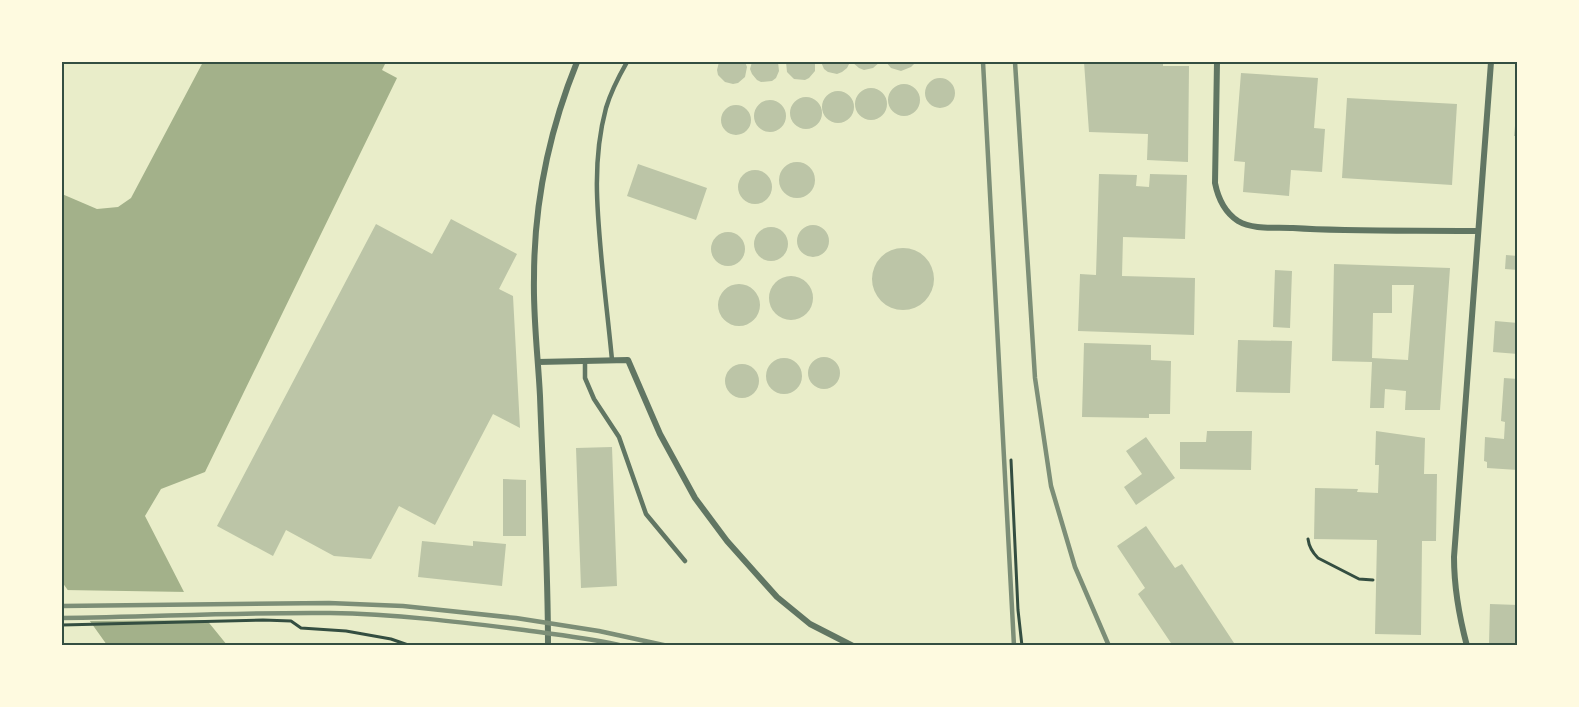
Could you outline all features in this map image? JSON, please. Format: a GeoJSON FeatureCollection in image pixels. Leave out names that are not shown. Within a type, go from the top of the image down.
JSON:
{"type":"FeatureCollection","features":[{"type":"Feature","properties":{"kind":"street"},"geometry":{"type":"LineString","coordinates":[[548,645],[548,588],[534,280],[536,225],[541,182],[551,138],[577,62]]}},
{"type":"Feature","properties":{"kind":"street"},"geometry":{"type":"LineString","coordinates":[[1217,62],[1215,183],[1218,197],[1226,210],[1239,221],[1254,226],[1322,230],[1478,231]]}},
{"type":"Feature","properties":{"kind":"street"},"geometry":{"type":"LineString","coordinates":[[1467,645],[1456,600],[1454,557],[1491,62]]}},
{"type":"Feature","properties":{"kind":"street"},"geometry":{"type":"LineString","coordinates":[[538,362],[628,360],[660,434],[695,498],[727,541],[757,576],[810,624],[853,645]]}},
{"type":"Feature","properties":{"kind":"lane"},"geometry":{"type":"LineString","coordinates":[[612,360],[596,206],[596,174],[607,107],[627,62]]}},
{"type":"Feature","properties":{"kind":"lane"},"geometry":{"type":"LineString","coordinates":[[585,361],[585,378],[594,399],[619,437],[646,514],[685,561]]}},
{"type":"Feature","properties":{"kind":"path"},"geometry":{"type":"LineString","coordinates":[[1011,460],[1018,610],[1022,645]]}},
{"type":"Feature","properties":{"kind":"path"},"geometry":{"type":"LineString","coordinates":[[1308,539],[1309,546],[1318,558],[1359,579],[1373,580]]}},
{"type":"Feature","properties":{"kind":"path"},"geometry":{"type":"LineString","coordinates":[[62,625],[291,621],[301,628],[346,631],[411,645]]}},
{"type":"Feature","properties":{"kind":"shaded area"},"geometry":{"type":"Polygon","coordinates":[[[203,62],[386,62],[382,70],[397,78],[205,472],[161,489],[145,516],[184,592],[227,645],[107,645],[62,582],[62,194],[97,209],[118,207],[131,198],[203,62]]]}},
{"type":"Feature","properties":{"kind":"pier"},"geometry":{"type":"Polygon","coordinates":[[[64,590],[188,592],[210,620],[86,621],[64,590]]]}},
{"type":"Feature","properties":{"kind":"building"},"geometry":{"type":"Polygon","coordinates":[[[719,62],[745,62],[747,67],[745,77],[738,83],[725,82],[718,75],[719,62]]]}},
{"type":"Feature","properties":{"kind":"building"},"geometry":{"type":"Polygon","coordinates":[[[752,62],[778,62],[779,71],[776,78],[772,81],[757,80],[750,69],[752,62]]]}},
{"type":"Feature","properties":{"kind":"building"},"geometry":{"type":"Polygon","coordinates":[[[786,62],[815,62],[815,71],[805,80],[794,79],[787,72],[786,62]]]}},
{"type":"Feature","properties":{"kind":"building"},"geometry":{"type":"Polygon","coordinates":[[[821,62],[850,62],[847,68],[837,74],[824,69],[821,62]]]}},
{"type":"Feature","properties":{"kind":"building"},"geometry":{"type":"Polygon","coordinates":[[[852,62],[880,62],[873,68],[864,70],[852,62]]]}},
{"type":"Feature","properties":{"kind":"building"},"geometry":{"type":"Polygon","coordinates":[[[886,62],[916,62],[901,71],[891,68],[886,62]]]}},
{"type":"Feature","properties":{"kind":"building"},"geometry":{"type":"Polygon","coordinates":[[[1084,62],[1163,62],[1163,66],[1189,66],[1188,162],[1147,160],[1148,134],[1089,132],[1084,62]]]}},
{"type":"Feature","properties":{"kind":"building"},"geometry":{"type":"Polygon","coordinates":[[[1241,73],[1318,78],[1314,128],[1325,129],[1322,172],[1291,170],[1289,196],[1243,192],[1245,162],[1234,161],[1241,73]]]}},
{"type":"Feature","properties":{"kind":"building"},"geometry":{"type":"Polygon","coordinates":[[[940,78],[951,82],[955,93],[951,104],[940,108],[929,104],[925,93],[929,82],[940,78]]]}},
{"type":"Feature","properties":{"kind":"building"},"geometry":{"type":"Polygon","coordinates":[[[904,84],[915,89],[920,100],[915,111],[904,116],[893,111],[888,100],[893,89],[904,84]]]}},
{"type":"Feature","properties":{"kind":"building"},"geometry":{"type":"Polygon","coordinates":[[[871,88],[882,93],[887,104],[882,115],[871,120],[860,115],[855,104],[860,93],[871,88]]]}},
{"type":"Feature","properties":{"kind":"building"},"geometry":{"type":"Polygon","coordinates":[[[838,91],[849,96],[854,107],[849,118],[838,123],[827,118],[822,107],[827,96],[838,91]]]}},
{"type":"Feature","properties":{"kind":"building"},"geometry":{"type":"Polygon","coordinates":[[[806,97],[817,102],[822,113],[817,124],[806,129],[795,124],[790,113],[795,102],[806,97]]]}},
{"type":"Feature","properties":{"kind":"building"},"geometry":{"type":"Polygon","coordinates":[[[1347,98],[1457,104],[1452,185],[1342,178],[1347,98]]]}},
{"type":"Feature","properties":{"kind":"building"},"geometry":{"type":"Polygon","coordinates":[[[770,100],[782,104],[786,116],[782,128],[770,132],[758,128],[754,116],[758,104],[770,100]]]}},
{"type":"Feature","properties":{"kind":"building"},"geometry":{"type":"Polygon","coordinates":[[[736,105],[747,109],[751,120],[747,131],[736,135],[725,131],[721,120],[725,109],[736,105]]]}},
{"type":"Feature","properties":{"kind":"building"},"geometry":{"type":"Polygon","coordinates":[[[1516,116],[1518,116],[1518,136],[1514,136],[1516,116]]]}},
{"type":"Feature","properties":{"kind":"building"},"geometry":{"type":"Polygon","coordinates":[[[797,162],[810,167],[815,180],[810,193],[797,198],[784,193],[779,180],[784,167],[797,162]]]}},
{"type":"Feature","properties":{"kind":"building"},"geometry":{"type":"Polygon","coordinates":[[[638,164],[707,188],[696,220],[627,196],[638,164]]]}},
{"type":"Feature","properties":{"kind":"building"},"geometry":{"type":"Polygon","coordinates":[[[755,170],[767,175],[772,187],[767,199],[755,204],[743,199],[738,187],[743,175],[755,170]]]}},
{"type":"Feature","properties":{"kind":"building"},"geometry":{"type":"Polygon","coordinates":[[[1099,174],[1137,175],[1136,186],[1149,187],[1150,174],[1187,175],[1185,239],[1123,237],[1122,276],[1195,278],[1194,335],[1078,331],[1080,274],[1096,275],[1099,174]]]}},
{"type":"Feature","properties":{"kind":"building"},"geometry":{"type":"Polygon","coordinates":[[[451,219],[517,254],[499,289],[513,296],[520,428],[493,414],[435,525],[399,506],[371,559],[334,556],[286,530],[273,556],[217,526],[376,224],[432,254],[451,219]]]}},
{"type":"Feature","properties":{"kind":"building"},"geometry":{"type":"Polygon","coordinates":[[[813,225],[825,229],[829,241],[825,253],[813,257],[801,253],[797,241],[801,229],[813,225]]]}},
{"type":"Feature","properties":{"kind":"building"},"geometry":{"type":"Polygon","coordinates":[[[771,227],[783,232],[788,244],[783,256],[771,261],[759,256],[754,244],[759,232],[771,227]]]}},
{"type":"Feature","properties":{"kind":"building"},"geometry":{"type":"Polygon","coordinates":[[[728,232],[740,237],[745,249],[740,261],[728,266],[716,261],[711,249],[716,237],[728,232]]]}},
{"type":"Feature","properties":{"kind":"building"},"geometry":{"type":"Polygon","coordinates":[[[903,248],[915,250],[925,257],[932,267],[934,279],[932,291],[925,301],[915,308],[903,310],[891,308],[881,301],[874,291],[872,279],[874,267],[881,257],[891,250],[903,248]]]}},
{"type":"Feature","properties":{"kind":"building"},"geometry":{"type":"Polygon","coordinates":[[[1506,255],[1518,256],[1518,270],[1505,269],[1506,255]]]}},
{"type":"Feature","properties":{"kind":"building"},"geometry":{"type":"Polygon","coordinates":[[[1334,264],[1450,268],[1440,410],[1405,410],[1406,391],[1385,389],[1384,408],[1370,408],[1372,362],[1332,361],[1334,264]],[[1392,285],[1392,313],[1373,313],[1372,358],[1408,360],[1414,285],[1392,285]]]}},
{"type":"Feature","properties":{"kind":"building"},"geometry":{"type":"Polygon","coordinates":[[[1275,270],[1292,271],[1290,328],[1273,327],[1275,270]]]}},
{"type":"Feature","properties":{"kind":"building"},"geometry":{"type":"Polygon","coordinates":[[[791,276],[806,283],[813,298],[806,313],[791,320],[776,313],[769,298],[776,283],[791,276]]]}},
{"type":"Feature","properties":{"kind":"building"},"geometry":{"type":"Polygon","coordinates":[[[739,284],[753,291],[760,305],[753,319],[739,326],[725,319],[718,305],[725,291],[739,284]]]}},
{"type":"Feature","properties":{"kind":"building"},"geometry":{"type":"Polygon","coordinates":[[[1495,321],[1518,323],[1518,354],[1493,352],[1495,321]]]}},
{"type":"Feature","properties":{"kind":"building"},"geometry":{"type":"Polygon","coordinates":[[[1238,340],[1292,341],[1290,393],[1236,392],[1238,340]]]}},
{"type":"Feature","properties":{"kind":"building"},"geometry":{"type":"Polygon","coordinates":[[[1084,343],[1151,345],[1151,360],[1171,361],[1170,414],[1149,414],[1149,418],[1082,417],[1084,343]]]}},
{"type":"Feature","properties":{"kind":"building"},"geometry":{"type":"Polygon","coordinates":[[[824,357],[835,362],[840,373],[835,384],[824,389],[813,384],[808,373],[813,362],[824,357]]]}},
{"type":"Feature","properties":{"kind":"building"},"geometry":{"type":"Polygon","coordinates":[[[784,358],[797,363],[802,376],[797,389],[784,394],[771,389],[766,376],[771,363],[784,358]]]}},
{"type":"Feature","properties":{"kind":"building"},"geometry":{"type":"Polygon","coordinates":[[[742,364],[754,369],[759,381],[754,393],[742,398],[730,393],[725,381],[730,369],[742,364]]]}},
{"type":"Feature","properties":{"kind":"building"},"geometry":{"type":"Polygon","coordinates":[[[1504,378],[1518,379],[1518,470],[1487,468],[1487,462],[1484,461],[1485,437],[1504,439],[1505,422],[1501,421],[1504,378]]]}},
{"type":"Feature","properties":{"kind":"building"},"geometry":{"type":"Polygon","coordinates":[[[1207,431],[1252,431],[1251,470],[1180,469],[1180,442],[1206,442],[1207,431]]]}},
{"type":"Feature","properties":{"kind":"building"},"geometry":{"type":"Polygon","coordinates":[[[1376,431],[1425,438],[1424,474],[1437,474],[1436,541],[1422,541],[1421,635],[1375,634],[1377,540],[1314,539],[1315,488],[1358,489],[1357,492],[1378,493],[1379,465],[1375,465],[1376,431]]]}},
{"type":"Feature","properties":{"kind":"building"},"geometry":{"type":"Polygon","coordinates":[[[1146,437],[1175,478],[1136,505],[1124,487],[1142,474],[1126,451],[1146,437]]]}},
{"type":"Feature","properties":{"kind":"building"},"geometry":{"type":"Polygon","coordinates":[[[612,447],[617,586],[581,588],[576,448],[612,447]]]}},
{"type":"Feature","properties":{"kind":"building"},"geometry":{"type":"Polygon","coordinates":[[[503,479],[526,480],[526,536],[503,536],[503,479]]]}},
{"type":"Feature","properties":{"kind":"building"},"geometry":{"type":"Polygon","coordinates":[[[1146,526],[1175,568],[1182,564],[1236,646],[1173,646],[1138,594],[1145,588],[1117,546],[1146,526]]]}},
{"type":"Feature","properties":{"kind":"building"},"geometry":{"type":"Polygon","coordinates":[[[422,541],[473,546],[473,541],[506,544],[502,586],[418,577],[422,541]]]}},
{"type":"Feature","properties":{"kind":"building"},"geometry":{"type":"Polygon","coordinates":[[[1490,604],[1518,605],[1518,645],[1489,644],[1490,604]]]}},
{"type":"Feature","properties":{"kind":"railway"},"geometry":{"type":"LineString","coordinates":[[983,62],[1014,646]]}},
{"type":"Feature","properties":{"kind":"railway"},"geometry":{"type":"LineString","coordinates":[[1015,62],[1035,378],[1051,486],[1075,567],[1109,646]]}},
{"type":"Feature","properties":{"kind":"railway"},"geometry":{"type":"LineString","coordinates":[[62,606],[329,603],[403,606],[516,618],[599,631],[668,646]]}},
{"type":"Feature","properties":{"kind":"railway"},"geometry":{"type":"LineString","coordinates":[[62,618],[263,613],[354,614],[476,624],[623,646]]}}]}
